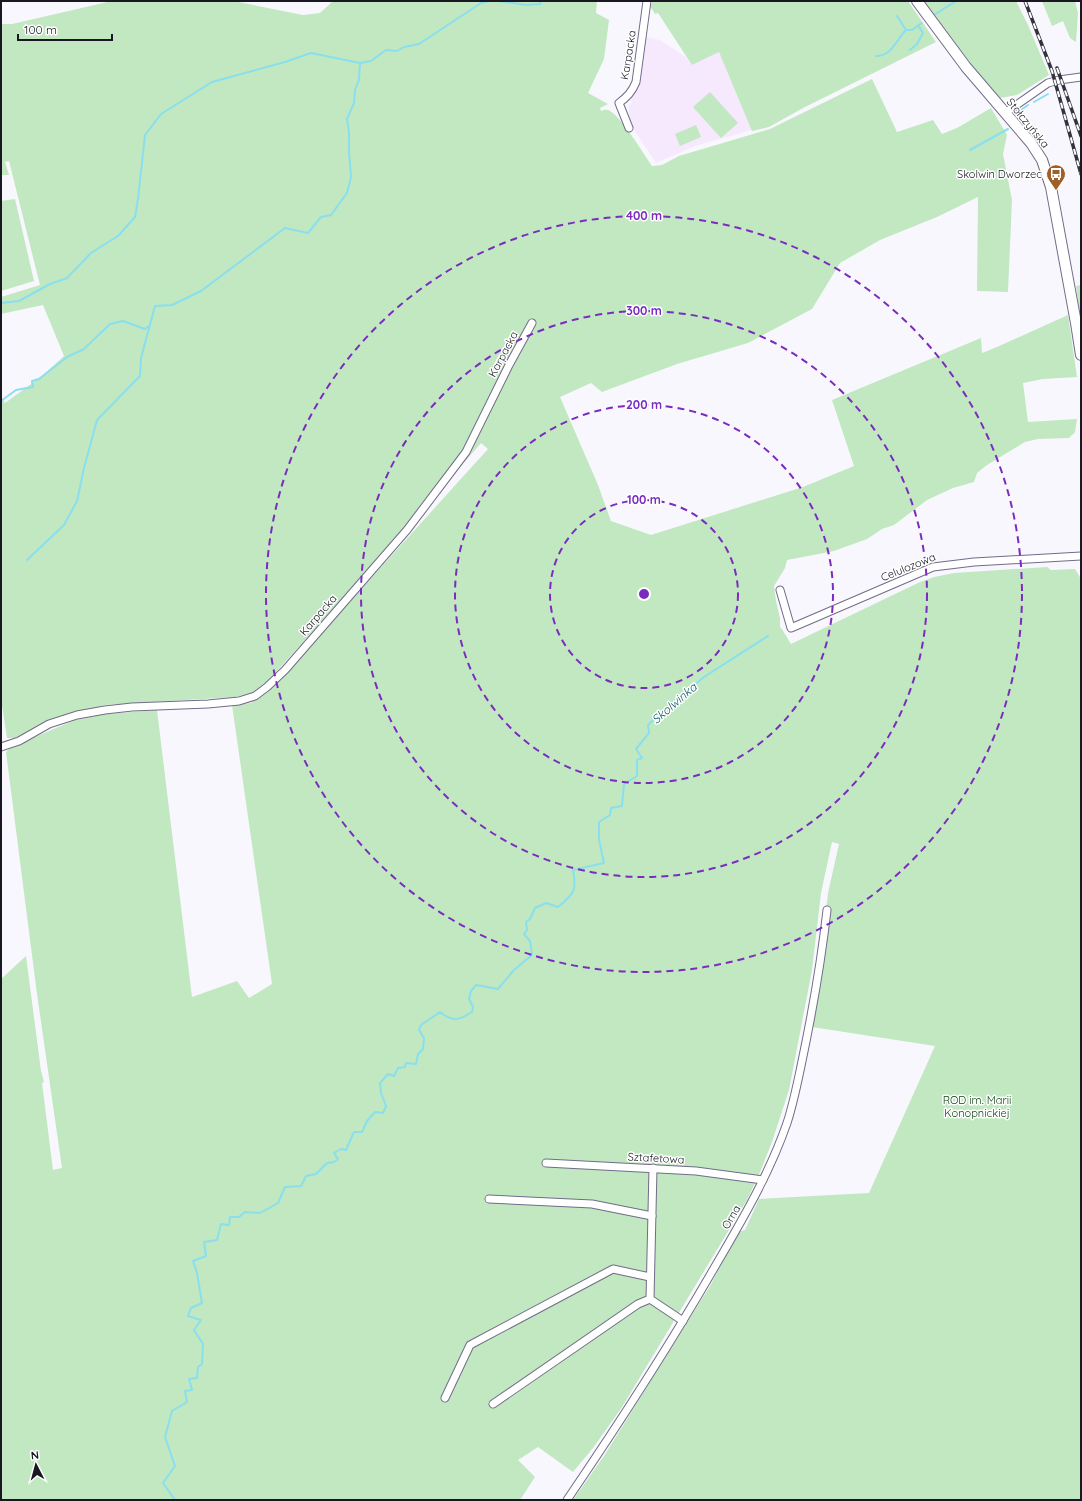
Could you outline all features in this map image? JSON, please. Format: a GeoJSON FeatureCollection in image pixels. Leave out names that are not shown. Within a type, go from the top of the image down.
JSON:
{"type":"FeatureCollection","features":[{"type":"Feature","properties":{"kind":"street","name":"Karpacka"},"geometry":{"type":"LineString","coordinates":[[629,128],[618,103],[626,98],[633,90],[636,82],[647,1]]}},
{"type":"Feature","properties":{"kind":"street","name":"Stołczyńska"},"geometry":{"type":"LineString","coordinates":[[917,1],[966,67],[1036,151],[1046,170],[1061,239],[1081,355]]}},
{"type":"Feature","properties":{"kind":"street"},"geometry":{"type":"LineString","coordinates":[[1005,113],[1048,83],[1081,77]]}},
{"type":"Feature","properties":{"kind":"street","name":"Karpacka"},"geometry":{"type":"LineString","coordinates":[[1,747],[19,741],[49,724],[77,715],[132,707],[208,704],[239,701],[255,696],[267,687],[285,670],[402,536],[466,452],[509,365],[532,323]]}},
{"type":"Feature","properties":{"kind":"street","name":"Celulozowa"},"geometry":{"type":"LineString","coordinates":[[780,590],[791,628],[934,567],[974,562],[1081,556]]}},
{"type":"Feature","properties":{"kind":"street","name":"Orna"},"geometry":{"type":"LineString","coordinates":[[567,1500],[620,1422],[683,1321],[740,1223],[763,1180],[787,1123],[793,1099],[810,1024],[822,955],[827,910]]}},
{"type":"Feature","properties":{"kind":"street","name":"Sztafetowa"},"geometry":{"type":"LineString","coordinates":[[546,1163],[696,1171],[763,1180]]}},
{"type":"Feature","properties":{"kind":"street"},"geometry":{"type":"LineString","coordinates":[[650,1299],[653,1168]]}},
{"type":"Feature","properties":{"kind":"street"},"geometry":{"type":"LineString","coordinates":[[489,1199],[592,1204],[652,1216]]}},
{"type":"Feature","properties":{"kind":"street"},"geometry":{"type":"LineString","coordinates":[[445,1398],[470,1345],[613,1269],[650,1277]]}},
{"type":"Feature","properties":{"kind":"street"},"geometry":{"type":"LineString","coordinates":[[650,1299],[683,1321]]}},
{"type":"Feature","properties":{"kind":"street"},"geometry":{"type":"LineString","coordinates":[[493,1404],[638,1304],[650,1299]]}},
{"type":"Feature","properties":{"kind":"shaded area"},"geometry":{"type":"Polygon","coordinates":[[[646,37],[660,40],[686,57],[692,65],[719,52],[752,130],[695,146],[656,163],[631,125],[629,116],[629,106],[632,102],[630,100],[637,89],[646,37]]]}},
{"type":"Feature","properties":{"kind":"green space","name":"ROD im. Marii Konopnickiej"},"geometry":{"type":"Polygon","coordinates":[[[112,1],[233,1],[303,15],[320,13],[333,1],[597,1],[596,13],[609,20],[604,59],[588,93],[608,104],[600,108],[601,111],[609,110],[620,120],[652,166],[662,165],[679,156],[770,129],[872,79],[897,132],[933,120],[942,134],[957,128],[991,108],[1007,135],[1003,154],[1012,200],[1008,292],[977,291],[978,197],[937,217],[880,240],[840,263],[812,309],[748,343],[677,364],[602,392],[591,383],[560,397],[598,485],[611,521],[651,535],[803,487],[854,466],[832,400],[981,338],[982,353],[1068,315],[1077,377],[1043,379],[1023,383],[1028,422],[1077,419],[1075,432],[1069,438],[1038,439],[1025,442],[987,465],[977,473],[974,482],[953,488],[927,500],[894,525],[882,529],[867,539],[834,551],[787,560],[785,568],[774,586],[780,618],[780,627],[791,644],[920,582],[934,577],[954,573],[1047,567],[1051,570],[1075,569],[1081,579],[1081,1500],[573,1500],[604,1456],[710,1286],[738,1232],[745,1230],[759,1199],[869,1193],[935,1046],[812,1027],[828,893],[839,844],[832,842],[821,893],[812,970],[789,1090],[772,1142],[758,1177],[747,1200],[622,1407],[593,1448],[573,1472],[538,1447],[518,1460],[535,1477],[520,1500],[1,1500],[1,979],[26,956],[41,1071],[44,1082],[42,1083],[53,1170],[62,1168],[37,994],[6,752],[11,747],[75,720],[106,714],[157,710],[192,997],[237,981],[249,998],[272,984],[232,705],[251,703],[268,692],[488,449],[481,443],[267,682],[253,693],[235,697],[105,705],[54,720],[16,738],[7,738],[1,699],[1,397],[5,403],[42,376],[64,356],[43,305],[1,314],[1,297],[40,285],[9,161],[5,162],[9,175],[1,175],[1,24],[12,24],[112,1]]]}},
{"type":"Feature","properties":{"kind":"green space"},"geometry":{"type":"Polygon","coordinates":[[[653,1],[908,1],[936,42],[803,108],[769,127],[752,131],[719,52],[692,65],[658,13],[655,14],[650,6],[653,1]]]}},
{"type":"Feature","properties":{"kind":"green space"},"geometry":{"type":"Polygon","coordinates":[[[924,1],[1016,1],[1049,75],[1017,95],[1000,98],[981,77],[924,1]]]}},
{"type":"Feature","properties":{"kind":"green space"},"geometry":{"type":"Polygon","coordinates":[[[1042,1],[1075,1],[1078,13],[1076,42],[1070,38],[1063,21],[1052,26],[1042,1]]]}},
{"type":"Feature","properties":{"kind":"green space"},"geometry":{"type":"Polygon","coordinates":[[[710,92],[738,123],[721,138],[693,107],[710,92]]]}},
{"type":"Feature","properties":{"kind":"green space"},"geometry":{"type":"Polygon","coordinates":[[[696,125],[701,137],[680,146],[675,134],[696,125]]]}},
{"type":"Feature","properties":{"kind":"green space"},"geometry":{"type":"Polygon","coordinates":[[[15,199],[34,281],[1,291],[1,201],[15,199]]]}},
{"type":"Feature","properties":{"kind":"green space"},"geometry":{"type":"Polygon","coordinates":[[[1081,285],[1081,323],[1076,286],[1081,285]]]}},
{"type":"Feature","properties":{"kind":"waterway"},"geometry":{"type":"LineString","coordinates":[[1,303],[19,301],[50,284],[67,278],[91,253],[118,236],[135,217],[145,135],[161,114],[212,82],[285,62],[311,53],[360,63],[371,61],[386,50],[397,51],[404,47],[419,44],[481,3],[489,1]]}},
{"type":"Feature","properties":{"kind":"waterway"},"geometry":{"type":"LineString","coordinates":[[499,1],[526,5],[540,4],[540,1]]}},
{"type":"Feature","properties":{"kind":"waterway"},"geometry":{"type":"LineString","coordinates":[[934,15],[956,1]]}},
{"type":"Feature","properties":{"kind":"waterway"},"geometry":{"type":"LineString","coordinates":[[897,16],[906,30],[912,30],[922,23]]}},
{"type":"Feature","properties":{"kind":"waterway"},"geometry":{"type":"LineString","coordinates":[[910,50],[917,44],[923,33],[918,25]]}},
{"type":"Feature","properties":{"kind":"waterway"},"geometry":{"type":"LineString","coordinates":[[876,56],[890,50],[906,30]]}},
{"type":"Feature","properties":{"kind":"waterway"},"geometry":{"type":"LineString","coordinates":[[27,560],[64,525],[77,501],[97,420],[140,376],[141,358],[155,306],[172,305],[201,291],[285,228],[308,233],[321,217],[331,215],[347,193],[351,177],[347,119],[354,103],[355,90],[359,80],[360,63]]}},
{"type":"Feature","properties":{"kind":"waterway"},"geometry":{"type":"LineString","coordinates":[[1034,102],[1048,94]]}},
{"type":"Feature","properties":{"kind":"waterway"},"geometry":{"type":"LineString","coordinates":[[1017,113],[1028,105]]}},
{"type":"Feature","properties":{"kind":"waterway"},"geometry":{"type":"LineString","coordinates":[[970,150],[1008,129]]}},
{"type":"Feature","properties":{"kind":"waterway"},"geometry":{"type":"LineString","coordinates":[[1,401],[16,390],[33,387],[32,381],[39,379],[67,357],[84,349],[110,324],[123,321],[145,329],[149,326]]}},
{"type":"Feature","properties":{"kind":"waterway","name":"Skolwinka"},"geometry":{"type":"LineString","coordinates":[[175,1500],[163,1483],[175,1466],[165,1437],[172,1411],[187,1402],[185,1391],[192,1390],[189,1379],[197,1378],[198,1367],[202,1364],[203,1344],[194,1330],[201,1320],[188,1316],[191,1308],[202,1303],[197,1273],[193,1261],[206,1256],[204,1242],[217,1240],[221,1224],[229,1225],[230,1217],[239,1217],[245,1212],[260,1213],[278,1203],[285,1187],[301,1186],[306,1176],[316,1174],[327,1163],[334,1162],[338,1159],[334,1153],[341,1149],[346,1150],[354,1132],[362,1132],[367,1121],[375,1112],[383,1113],[386,1106],[381,1093],[380,1083],[388,1074],[394,1076],[398,1068],[405,1067],[406,1063],[416,1064],[418,1054],[423,1049],[424,1038],[419,1030],[421,1025],[440,1012],[452,1019],[459,1019],[472,1012],[473,1007],[469,999],[471,991],[476,985],[498,989],[514,970],[532,955],[530,941],[524,934],[527,930],[526,922],[530,919],[535,908],[546,903],[558,907],[568,899],[573,892],[575,883],[573,870],[604,863],[599,840],[599,822],[610,815],[611,808],[622,806],[624,784],[637,776],[637,760],[642,758],[636,749],[649,733],[648,725],[704,677],[768,636]]}},
{"type":"Feature","properties":{"kind":"railway"},"geometry":{"type":"LineString","coordinates":[[1025,1],[1052,71],[1081,174]]}},
{"type":"Feature","properties":{"kind":"railway"},"geometry":{"type":"LineString","coordinates":[[1057,68],[1081,136]]}},
{"type":"Feature","properties":{"kind":"place","name":"Skolwin Dworzec"},"geometry":{"type":"Point","coordinates":[1056,191]}}]}
